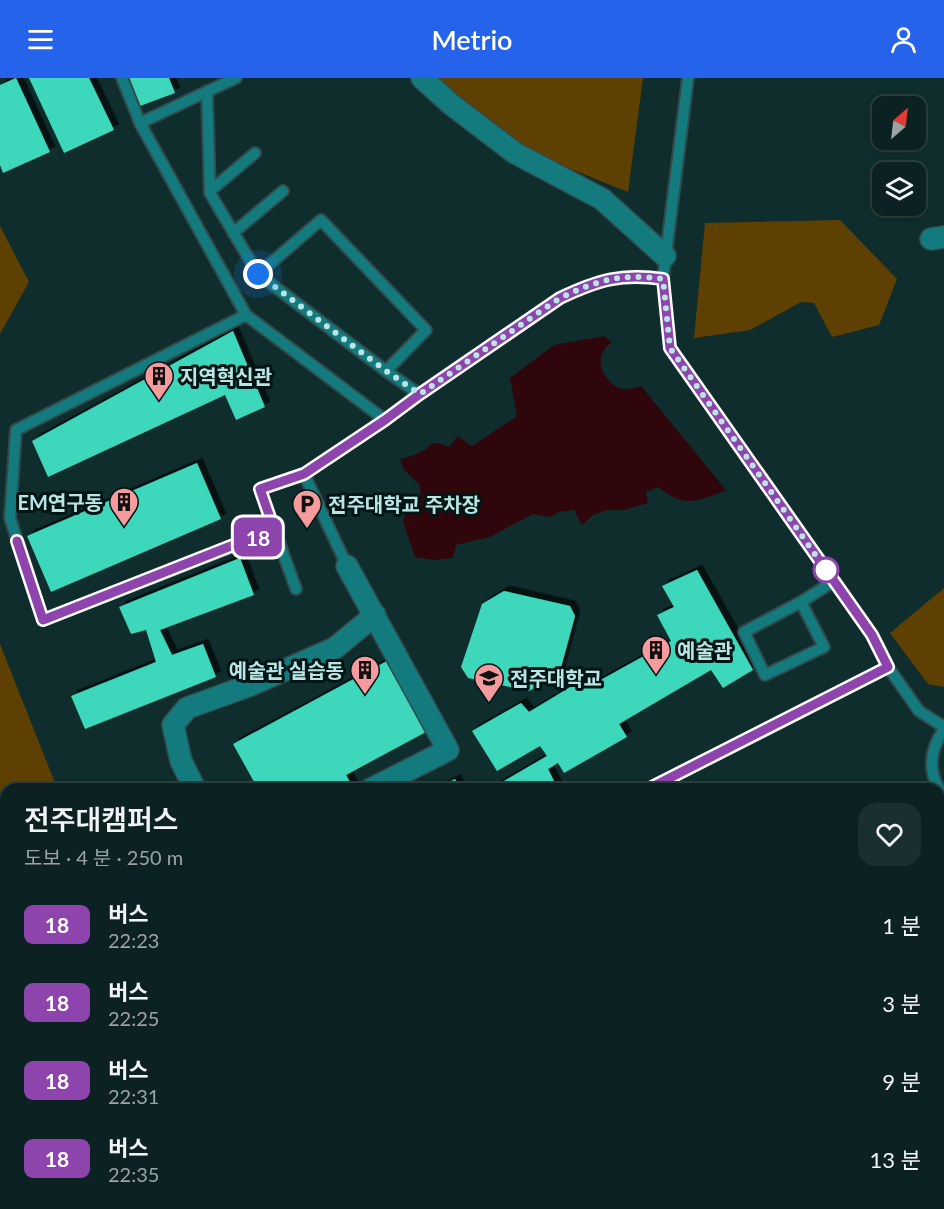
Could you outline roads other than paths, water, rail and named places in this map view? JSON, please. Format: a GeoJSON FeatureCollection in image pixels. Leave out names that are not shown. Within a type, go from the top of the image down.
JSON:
{"type":"FeatureCollection","features":[{"type":"Feature","properties":{"kind":"street"},"geometry":{"type":"LineString","coordinates":[[422,78],[452,105],[516,153],[602,199],[665,256]]}},
{"type":"Feature","properties":{"kind":"street"},"geometry":{"type":"LineString","coordinates":[[347,566],[448,750],[383,783]]}},
{"type":"Feature","properties":{"kind":"street"},"geometry":{"type":"LineString","coordinates":[[192,783],[181,761],[173,725],[187,708],[251,685],[335,648],[375,615]]}},
{"type":"Feature","properties":{"kind":"lane"},"geometry":{"type":"LineString","coordinates":[[122,78],[140,123],[246,315],[385,420]]}},
{"type":"Feature","properties":{"kind":"lane"},"geometry":{"type":"LineString","coordinates":[[140,123],[236,78]]}},
{"type":"Feature","properties":{"kind":"lane"},"geometry":{"type":"LineString","coordinates":[[688,78],[663,279],[670,348],[872,635],[888,667],[920,711],[944,728],[936,741],[932,756],[932,772],[937,783]]}},
{"type":"Feature","properties":{"kind":"lane"},"geometry":{"type":"LineString","coordinates":[[207,91],[210,191],[258,274],[420,394]]}},
{"type":"Feature","properties":{"kind":"lane"},"geometry":{"type":"LineString","coordinates":[[210,191],[255,153]]}},
{"type":"Feature","properties":{"kind":"lane"},"geometry":{"type":"LineString","coordinates":[[233,233],[283,191]]}},
{"type":"Feature","properties":{"kind":"lane"},"geometry":{"type":"LineString","coordinates":[[258,274],[321,220],[426,330],[386,371]]}},
{"type":"Feature","properties":{"kind":"lane"},"geometry":{"type":"LineString","coordinates":[[296,589],[260,489],[304,474],[560,298],[585,286],[612,279],[637,275],[663,279]]}},
{"type":"Feature","properties":{"kind":"lane"},"geometry":{"type":"LineString","coordinates":[[246,315],[16,430],[10,518],[43,620],[236,544],[275,532]]}},
{"type":"Feature","properties":{"kind":"lane"},"geometry":{"type":"LineString","coordinates":[[304,474],[347,566]]}},
{"type":"Feature","properties":{"kind":"lane"},"geometry":{"type":"LineString","coordinates":[[801,602],[824,647],[765,675],[744,632],[801,602],[834,581]]}},
{"type":"Feature","properties":{"kind":"lane"},"geometry":{"type":"LineString","coordinates":[[660,783],[888,667]]}},
{"type":"Feature","properties":{"kind":"place","name":"지역혁신관"},"geometry":{"type":"Point","coordinates":[159,402]}},
{"type":"Feature","properties":{"kind":"place","name":"EM연구동"},"geometry":{"type":"Point","coordinates":[124,528]}},
{"type":"Feature","properties":{"kind":"place","name":"전주대학교 주차장"},"geometry":{"type":"Point","coordinates":[307,530]}},
{"type":"Feature","properties":{"kind":"place","name":"예술관"},"geometry":{"type":"Point","coordinates":[656,676]}},
{"type":"Feature","properties":{"kind":"place","name":"예술관 실습동"},"geometry":{"type":"Point","coordinates":[365,696]}},
{"type":"Feature","properties":{"kind":"place","name":"전주대학교"},"geometry":{"type":"Point","coordinates":[489,704]}}]}
